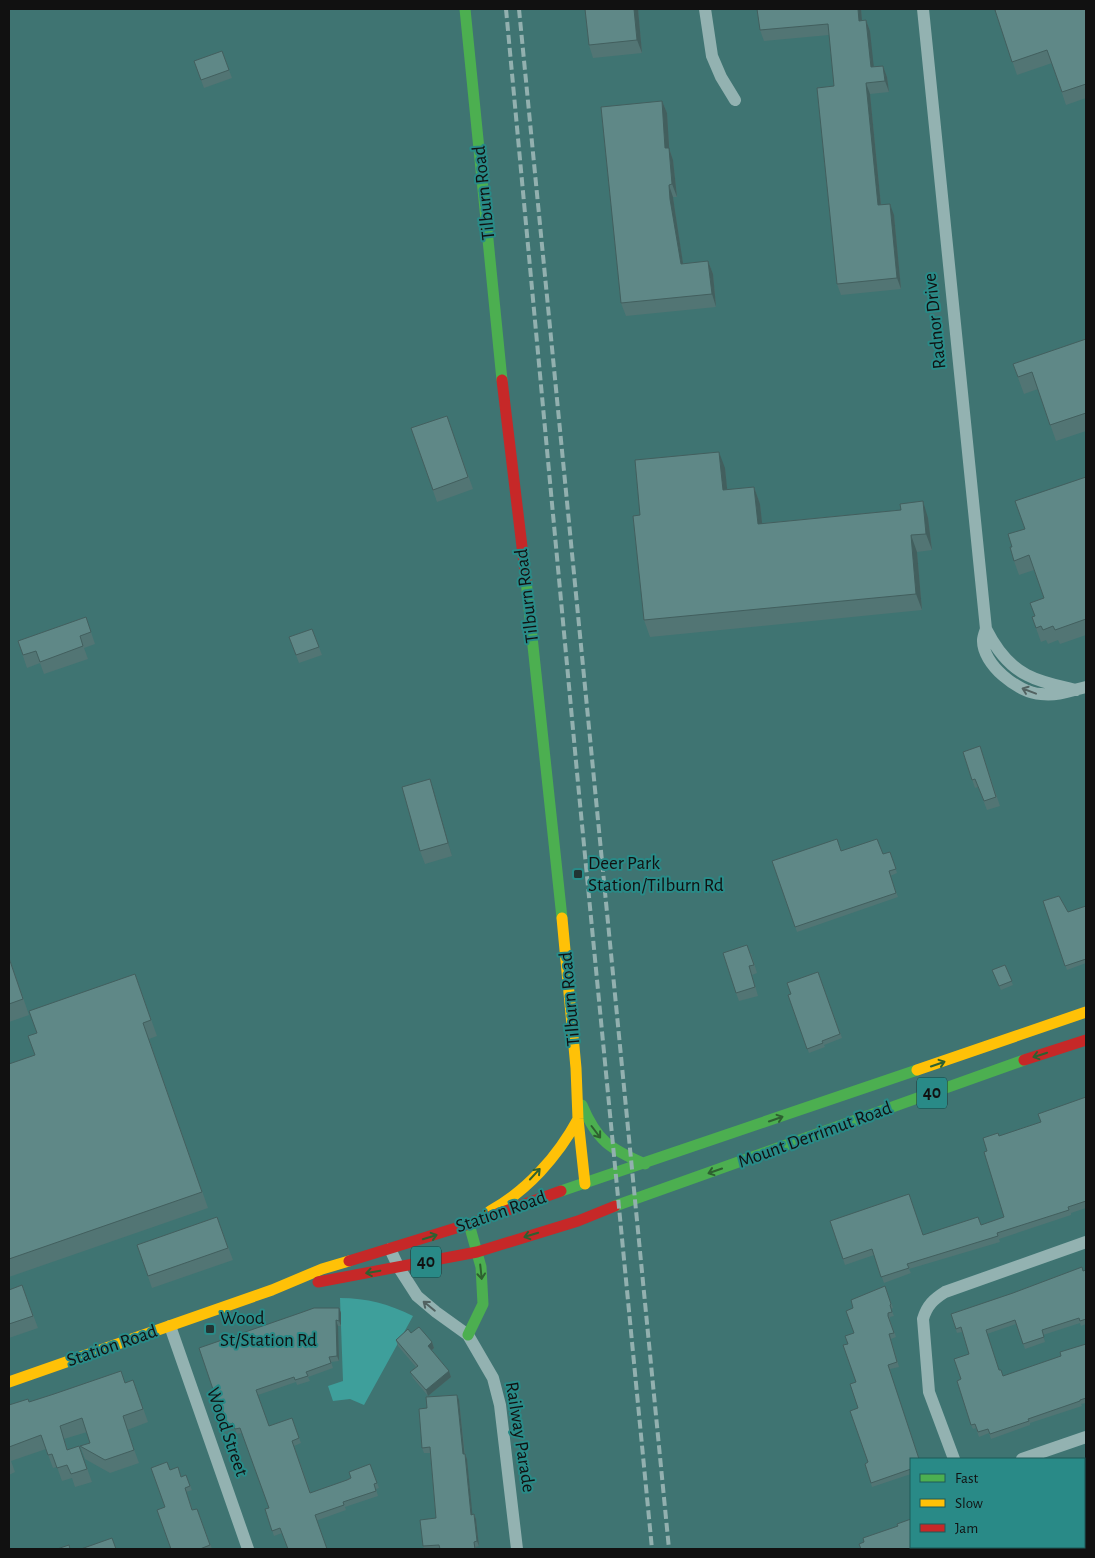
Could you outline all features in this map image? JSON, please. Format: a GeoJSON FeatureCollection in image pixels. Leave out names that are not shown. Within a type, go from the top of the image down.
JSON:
{"type":"FeatureCollection","features":[{"type":"Feature","properties":{"kind":"main road","name":"Tilburn Road"},"geometry":{"type":"LineString","coordinates":[[465,9],[507,428],[530,617],[562,915],[585,1195]]}},
{"type":"Feature","properties":{"kind":"main road","name":"Mount Derrimut Road"},"geometry":{"type":"LineString","coordinates":[[628,1201],[778,1149],[879,1098],[1086,1012]]}},
{"type":"Feature","properties":{"kind":"main road","name":"Mount Derrimut Road"},"geometry":{"type":"LineString","coordinates":[[645,1164],[1029,1058],[1086,1040]]}},
{"type":"Feature","properties":{"kind":"main road"},"geometry":{"type":"LineString","coordinates":[[576,1088],[592,1128],[604,1143],[614,1150],[645,1164]]}},
{"type":"Feature","properties":{"kind":"main road"},"geometry":{"type":"LineString","coordinates":[[468,1335],[482,1304],[481,1267],[469,1224],[510,1199],[525,1185],[562,1144],[573,1130],[578,1119]]}},
{"type":"Feature","properties":{"kind":"main road","name":"Station Road"},"geometry":{"type":"LineString","coordinates":[[9,1382],[272,1290],[322,1270],[469,1224],[585,1195],[645,1164]]}},
{"type":"Feature","properties":{"kind":"main road"},"geometry":{"type":"LineString","coordinates":[[578,1221],[585,1195]]}},
{"type":"Feature","properties":{"kind":"main road"},"geometry":{"type":"LineString","coordinates":[[599,1200],[628,1201]]}},
{"type":"Feature","properties":{"kind":"main road","name":"Station Road"},"geometry":{"type":"LineString","coordinates":[[272,1290],[399,1268],[477,1252],[578,1221],[628,1201]]}},
{"type":"Feature","properties":{"kind":"street"},"geometry":{"type":"LineString","coordinates":[[705,9],[712,56],[721,77],[735,100]]}},
{"type":"Feature","properties":{"kind":"street","name":"Radnor Drive"},"geometry":{"type":"LineString","coordinates":[[923,9],[986,629],[982,640],[986,654],[999,673],[1018,686],[1038,694],[1062,694],[1081,689]]}},
{"type":"Feature","properties":{"kind":"street"},"geometry":{"type":"LineString","coordinates":[[954,1458],[929,1392],[923,1319],[926,1308],[945,1292],[1086,1242]]}},
{"type":"Feature","properties":{"kind":"street","name":"Railway Parade"},"geometry":{"type":"LineString","coordinates":[[390,1249],[399,1268],[417,1296],[468,1335],[490,1372],[500,1405],[517,1549]]}},
{"type":"Feature","properties":{"kind":"street","name":"Wood Street"},"geometry":{"type":"LineString","coordinates":[[170,1326],[248,1549]]}},
{"type":"Feature","properties":{"kind":"street"},"geometry":{"type":"LineString","coordinates":[[1025,1458],[1086,1437]]}},
{"type":"Feature","properties":{"kind":"shaded area"},"geometry":{"type":"Polygon","coordinates":[[[340,1298],[378,1302],[413,1316],[364,1405],[350,1399],[333,1401],[328,1386],[343,1381],[340,1298]]]}},
{"type":"Feature","properties":{"kind":"building"},"geometry":{"type":"Polygon","coordinates":[[[585,9],[634,9],[637,40],[589,45],[585,9]]]}},
{"type":"Feature","properties":{"kind":"building"},"geometry":{"type":"Polygon","coordinates":[[[757,9],[858,9],[859,21],[866,20],[871,67],[883,66],[885,81],[866,83],[878,205],[890,204],[897,278],[837,284],[817,88],[834,86],[828,24],[760,30],[757,9]]]}},
{"type":"Feature","properties":{"kind":"building"},"geometry":{"type":"Polygon","coordinates":[[[1086,9],[1086,84],[1062,92],[1047,50],[1012,62],[995,10],[1086,9]]]}},
{"type":"Feature","properties":{"kind":"building"},"geometry":{"type":"Polygon","coordinates":[[[222,51],[229,70],[201,80],[194,61],[222,51]]]}},
{"type":"Feature","properties":{"kind":"building"},"geometry":{"type":"Polygon","coordinates":[[[662,101],[665,148],[669,148],[672,184],[669,185],[670,199],[681,264],[708,261],[712,294],[621,303],[601,107],[662,101]]]}},
{"type":"Feature","properties":{"kind":"building"},"geometry":{"type":"Polygon","coordinates":[[[1086,339],[1086,413],[1050,425],[1032,372],[1018,377],[1013,364],[1086,339]]]}},
{"type":"Feature","properties":{"kind":"building"},"geometry":{"type":"Polygon","coordinates":[[[447,416],[468,477],[433,490],[411,428],[447,416]]]}},
{"type":"Feature","properties":{"kind":"building"},"geometry":{"type":"Polygon","coordinates":[[[719,452],[723,490],[754,487],[758,524],[901,510],[900,504],[923,501],[926,534],[911,535],[916,594],[644,620],[633,516],[640,515],[635,460],[719,452]]]}},
{"type":"Feature","properties":{"kind":"building"},"geometry":{"type":"Polygon","coordinates":[[[1086,477],[1086,619],[1055,630],[1053,626],[1043,630],[1041,626],[1036,628],[1032,617],[1035,616],[1030,603],[1044,598],[1029,555],[1014,561],[1008,534],[1025,529],[1015,501],[1086,477]]]}},
{"type":"Feature","properties":{"kind":"building"},"geometry":{"type":"Polygon","coordinates":[[[86,617],[91,632],[80,636],[83,646],[40,662],[36,651],[23,655],[18,641],[86,617]]]}},
{"type":"Feature","properties":{"kind":"building"},"geometry":{"type":"Polygon","coordinates":[[[312,629],[319,647],[296,655],[289,637],[312,629]]]}},
{"type":"Feature","properties":{"kind":"building"},"geometry":{"type":"Polygon","coordinates":[[[980,746],[996,797],[984,801],[975,779],[972,780],[963,752],[980,746]]]}},
{"type":"Feature","properties":{"kind":"building"},"geometry":{"type":"Polygon","coordinates":[[[430,779],[448,843],[420,851],[402,787],[430,779]]]}},
{"type":"Feature","properties":{"kind":"building"},"geometry":{"type":"Polygon","coordinates":[[[837,839],[841,851],[877,839],[883,854],[890,852],[896,869],[889,871],[896,893],[795,927],[772,861],[837,839]]]}},
{"type":"Feature","properties":{"kind":"building"},"geometry":{"type":"Polygon","coordinates":[[[1059,896],[1068,912],[1086,906],[1086,959],[1065,966],[1043,901],[1059,896]]]}},
{"type":"Feature","properties":{"kind":"building"},"geometry":{"type":"Polygon","coordinates":[[[747,945],[754,965],[749,966],[755,987],[736,993],[723,953],[747,945]]]}},
{"type":"Feature","properties":{"kind":"building"},"geometry":{"type":"Polygon","coordinates":[[[9,958],[23,999],[9,1004],[9,958]]]}},
{"type":"Feature","properties":{"kind":"building"},"geometry":{"type":"Polygon","coordinates":[[[1005,965],[1012,981],[999,986],[992,970],[1005,965]]]}},
{"type":"Feature","properties":{"kind":"building"},"geometry":{"type":"Polygon","coordinates":[[[818,972],[840,1034],[807,1049],[788,995],[791,994],[787,983],[818,972]]]}},
{"type":"Feature","properties":{"kind":"building"},"geometry":{"type":"Polygon","coordinates":[[[135,974],[151,1020],[143,1023],[202,1192],[9,1259],[9,1064],[35,1055],[28,1036],[37,1033],[29,1011],[135,974]]]}},
{"type":"Feature","properties":{"kind":"building"},"geometry":{"type":"Polygon","coordinates":[[[1086,1097],[1086,1201],[1068,1207],[1069,1210],[997,1233],[998,1236],[907,1264],[909,1268],[881,1277],[872,1249],[843,1259],[830,1221],[909,1194],[923,1235],[978,1217],[981,1225],[1004,1217],[984,1152],[987,1151],[983,1138],[998,1133],[999,1136],[1041,1122],[1038,1114],[1086,1097]]]}},
{"type":"Feature","properties":{"kind":"building"},"geometry":{"type":"Polygon","coordinates":[[[217,1217],[228,1248],[148,1276],[137,1245],[217,1217]]]}},
{"type":"Feature","properties":{"kind":"building"},"geometry":{"type":"Polygon","coordinates":[[[1082,1267],[1083,1271],[1086,1270],[1086,1319],[1080,1321],[1079,1318],[1042,1330],[1044,1337],[1023,1344],[1015,1320],[986,1330],[999,1370],[1001,1370],[1003,1376],[1061,1356],[1060,1352],[1086,1344],[1086,1398],[1028,1419],[1029,1421],[990,1434],[988,1429],[978,1432],[975,1424],[971,1425],[957,1381],[961,1379],[954,1359],[969,1354],[961,1327],[956,1329],[951,1314],[1082,1267]]]}},
{"type":"Feature","properties":{"kind":"building"},"geometry":{"type":"Polygon","coordinates":[[[22,1285],[33,1316],[9,1324],[9,1290],[22,1285]]]}},
{"type":"Feature","properties":{"kind":"building"},"geometry":{"type":"Polygon","coordinates":[[[885,1286],[892,1312],[888,1313],[888,1316],[894,1333],[889,1334],[897,1362],[888,1365],[919,1458],[910,1458],[910,1469],[871,1483],[865,1464],[868,1462],[850,1411],[858,1408],[850,1384],[856,1382],[843,1345],[848,1344],[845,1336],[854,1333],[846,1311],[853,1308],[851,1300],[885,1286]]]}},
{"type":"Feature","properties":{"kind":"building"},"geometry":{"type":"Polygon","coordinates":[[[314,1308],[339,1308],[339,1321],[336,1320],[337,1356],[329,1357],[331,1363],[306,1372],[308,1376],[295,1380],[294,1377],[256,1390],[269,1426],[292,1418],[299,1438],[292,1441],[310,1493],[347,1480],[351,1478],[349,1472],[370,1464],[377,1483],[374,1484],[376,1491],[343,1502],[344,1505],[315,1515],[327,1549],[288,1549],[280,1528],[272,1531],[265,1509],[269,1508],[240,1428],[235,1429],[233,1423],[228,1425],[220,1403],[218,1404],[199,1348],[314,1308]]]}},
{"type":"Feature","properties":{"kind":"building"},"geometry":{"type":"Polygon","coordinates":[[[419,1327],[432,1342],[428,1346],[449,1371],[426,1390],[410,1372],[418,1366],[396,1340],[408,1329],[411,1333],[419,1327]]]}},
{"type":"Feature","properties":{"kind":"building"},"geometry":{"type":"Polygon","coordinates":[[[121,1371],[125,1383],[133,1380],[143,1409],[123,1416],[134,1450],[105,1460],[80,1446],[90,1443],[82,1418],[60,1426],[67,1450],[79,1446],[87,1469],[71,1474],[67,1465],[57,1468],[52,1454],[48,1455],[41,1435],[9,1447],[9,1405],[28,1399],[29,1402],[121,1371]]]}},
{"type":"Feature","properties":{"kind":"building"},"geometry":{"type":"Polygon","coordinates":[[[457,1395],[471,1515],[474,1514],[477,1541],[474,1542],[475,1549],[440,1549],[439,1545],[423,1546],[420,1520],[436,1518],[430,1447],[422,1448],[419,1409],[427,1408],[426,1397],[457,1395]]]}},
{"type":"Feature","properties":{"kind":"building"},"geometry":{"type":"Polygon","coordinates":[[[1086,1461],[1086,1510],[1085,1510],[1086,1461]]]}},
{"type":"Feature","properties":{"kind":"building"},"geometry":{"type":"Polygon","coordinates":[[[167,1462],[170,1470],[178,1467],[181,1477],[186,1475],[190,1486],[185,1488],[192,1510],[197,1509],[210,1545],[200,1549],[171,1549],[157,1510],[165,1507],[151,1468],[167,1462]]]}},
{"type":"Feature","properties":{"kind":"building"},"geometry":{"type":"Polygon","coordinates":[[[910,1519],[910,1548],[999,1549],[861,1549],[859,1544],[864,1542],[863,1538],[898,1526],[897,1524],[910,1519]]]}},
{"type":"Feature","properties":{"kind":"building"},"geometry":{"type":"Polygon","coordinates":[[[112,1538],[116,1549],[81,1549],[112,1538]]]}},
{"type":"Feature","properties":{"kind":"building"},"geometry":{"type":"Polygon","coordinates":[[[1085,1542],[1086,1549],[1064,1549],[1085,1548],[1085,1542]]]}},
{"type":"Feature","properties":{"kind":"building"},"geometry":{"type":"Polygon","coordinates":[[[69,1545],[70,1549],[57,1549],[69,1545]]]}},
{"type":"Feature","properties":{"kind":"railway"},"geometry":{"type":"LineString","coordinates":[[506,9],[652,1549]]}},
{"type":"Feature","properties":{"kind":"railway"},"geometry":{"type":"LineString","coordinates":[[519,9],[669,1549]]}},
{"type":"Feature","properties":{"kind":"traffic: fast"},"geometry":{"type":"LineString","coordinates":[[465,9],[502,380]]}},
{"type":"Feature","properties":{"kind":"traffic: fast"},"geometry":{"type":"LineString","coordinates":[[526,580],[562,918]]}},
{"type":"Feature","properties":{"kind":"traffic: fast"},"geometry":{"type":"LineString","coordinates":[[615,1206],[1024,1060]]}},
{"type":"Feature","properties":{"kind":"traffic: fast"},"geometry":{"type":"LineString","coordinates":[[561,1191],[917,1070]]}},
{"type":"Feature","properties":{"kind":"traffic: fast"},"geometry":{"type":"LineString","coordinates":[[582,1105],[599,1136],[622,1154],[645,1164]]}},
{"type":"Feature","properties":{"kind":"traffic: fast"},"geometry":{"type":"LineString","coordinates":[[468,1335],[483,1304],[481,1267],[469,1224]]}},
{"type":"Feature","properties":{"kind":"traffic: slow"},"geometry":{"type":"LineString","coordinates":[[562,918],[585,1184]]}},
{"type":"Feature","properties":{"kind":"traffic: slow"},"geometry":{"type":"LineString","coordinates":[[917,1070],[1086,1012]]}},
{"type":"Feature","properties":{"kind":"traffic: slow"},"geometry":{"type":"LineString","coordinates":[[490,1211],[504,1203],[529,1183],[561,1146],[578,1119]]}},
{"type":"Feature","properties":{"kind":"traffic: slow"},"geometry":{"type":"LineString","coordinates":[[9,1382],[272,1290],[322,1269],[349,1261]]}},
{"type":"Feature","properties":{"kind":"traffic: jam"},"geometry":{"type":"LineString","coordinates":[[502,380],[526,580]]}},
{"type":"Feature","properties":{"kind":"traffic: jam"},"geometry":{"type":"LineString","coordinates":[[1024,1060],[1086,1040]]}},
{"type":"Feature","properties":{"kind":"traffic: jam"},"geometry":{"type":"LineString","coordinates":[[349,1261],[469,1224],[561,1191]]}},
{"type":"Feature","properties":{"kind":"traffic: jam"},"geometry":{"type":"LineString","coordinates":[[318,1282],[477,1252],[578,1221],[615,1206]]}},
{"type":"Feature","properties":{"kind":"place","name":"Deer Park Station/Tilburn Rd"},"geometry":{"type":"Point","coordinates":[578,874]}},
{"type":"Feature","properties":{"kind":"place","name":"Wood St/Station Rd"},"geometry":{"type":"Point","coordinates":[210,1329]}}]}
